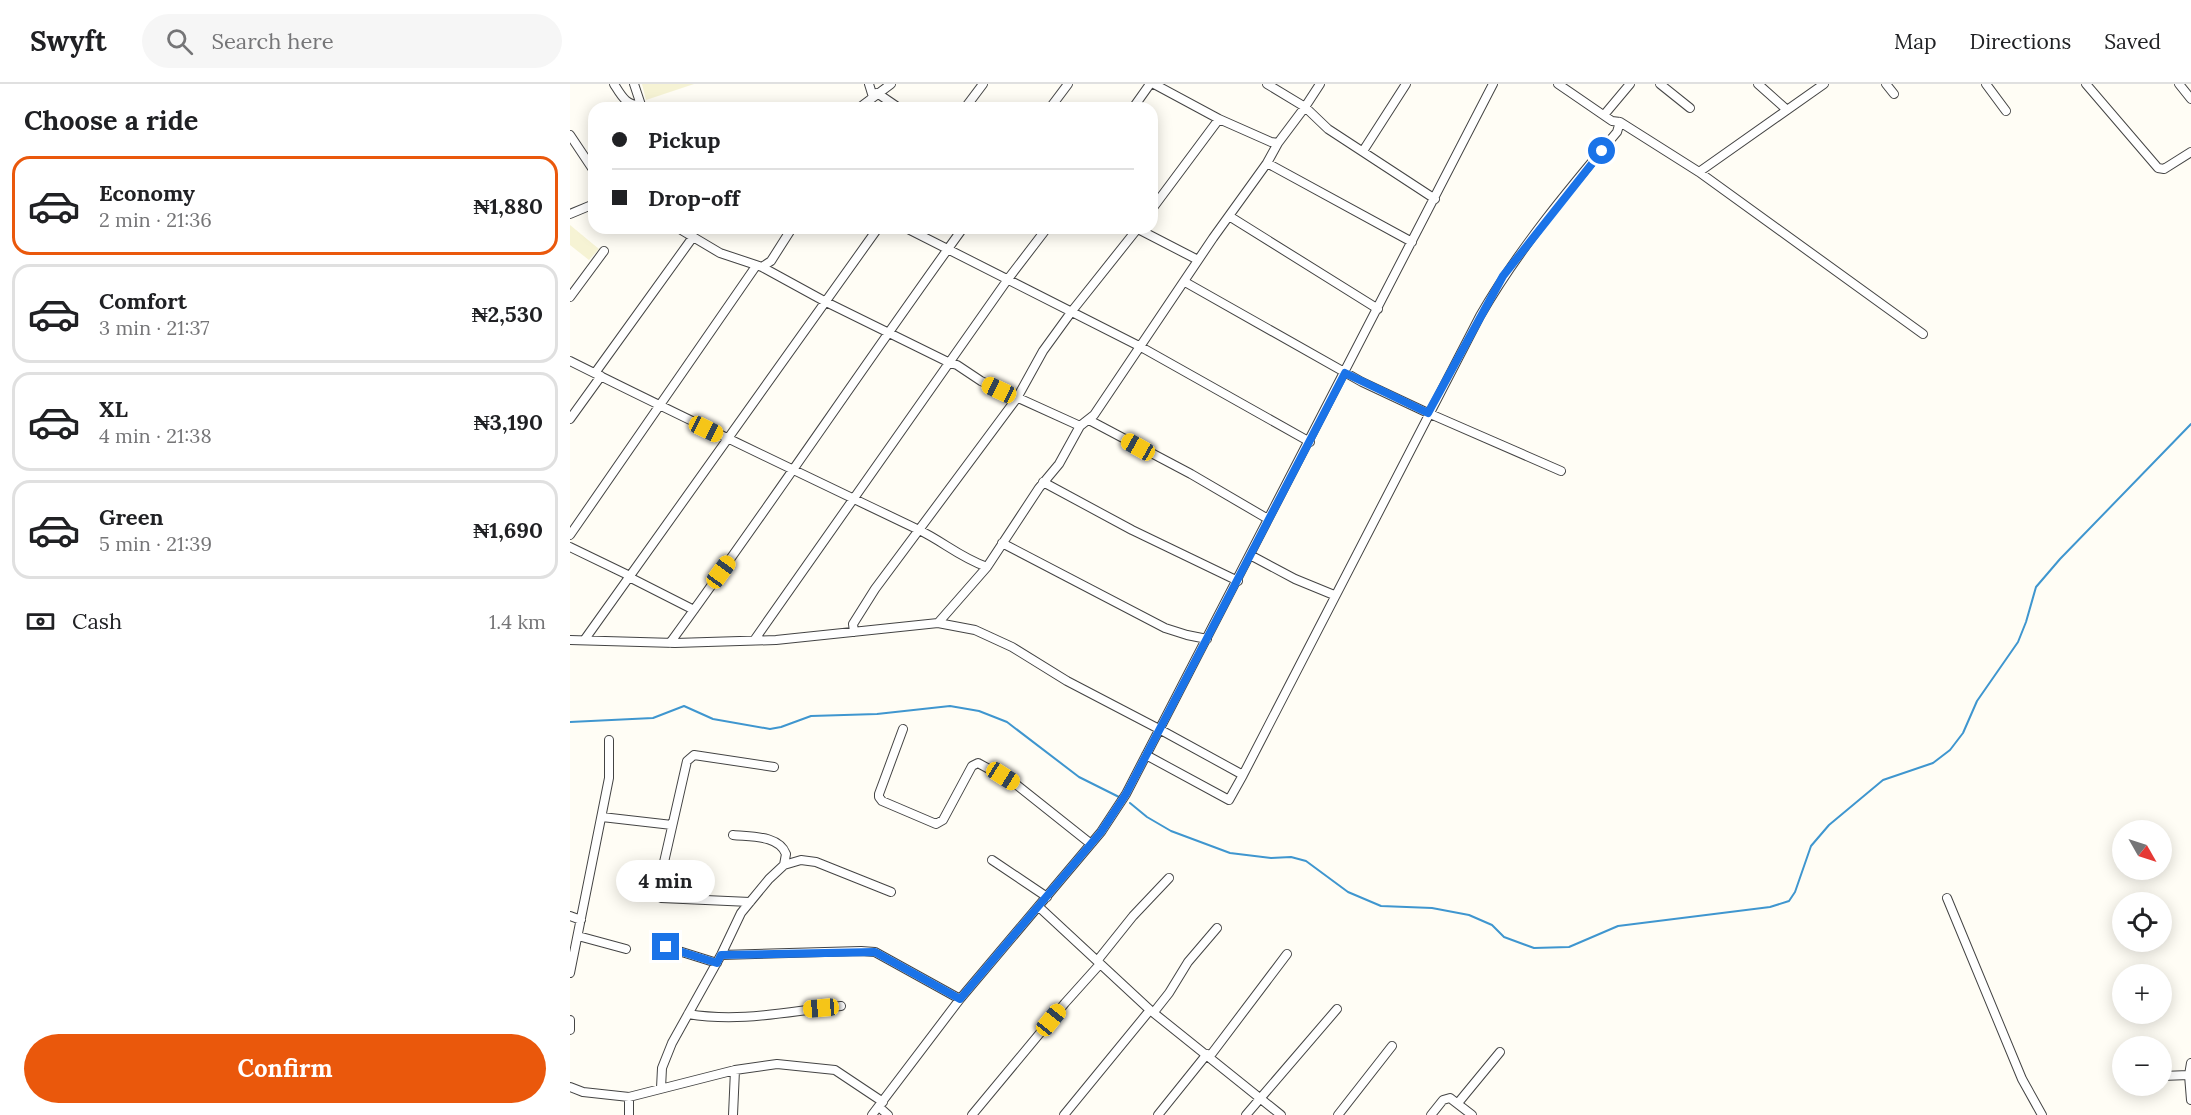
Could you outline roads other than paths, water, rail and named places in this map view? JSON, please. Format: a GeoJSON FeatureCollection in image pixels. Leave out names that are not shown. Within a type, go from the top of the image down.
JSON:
{"type":"FeatureCollection","features":[{"type":"Feature","properties":{"kind":"street"},"geometry":{"type":"LineString","coordinates":[[614,84],[628,102]]}},
{"type":"Feature","properties":{"kind":"street"},"geometry":{"type":"LineString","coordinates":[[634,84],[640,102]]}},
{"type":"Feature","properties":{"kind":"street"},"geometry":{"type":"LineString","coordinates":[[869,84],[875,95],[888,102]]}},
{"type":"Feature","properties":{"kind":"street"},"geometry":{"type":"LineString","coordinates":[[867,102],[891,84]]}},
{"type":"Feature","properties":{"kind":"street"},"geometry":{"type":"LineString","coordinates":[[970,102],[983,84]]}},
{"type":"Feature","properties":{"kind":"street"},"geometry":{"type":"LineString","coordinates":[[1054,102],[1068,84]]}},
{"type":"Feature","properties":{"kind":"street"},"geometry":{"type":"LineString","coordinates":[[1138,102],[1152,84],[1219,119],[1278,143]]}},
{"type":"Feature","properties":{"kind":"street"},"geometry":{"type":"LineString","coordinates":[[1267,84],[1305,107],[1328,129],[1435,199]]}},
{"type":"Feature","properties":{"kind":"street"},"geometry":{"type":"LineString","coordinates":[[938,623],[987,567],[1043,482],[1059,464],[1080,426],[1089,420],[1141,347],[1198,260],[1320,84]]}},
{"type":"Feature","properties":{"kind":"street"},"geometry":{"type":"LineString","coordinates":[[1363,151],[1406,84]]}},
{"type":"Feature","properties":{"kind":"street"},"geometry":{"type":"LineString","coordinates":[[872,1115],[960,999],[1091,844],[1126,794],[1310,442],[1493,84]]}},
{"type":"Feature","properties":{"kind":"street"},"geometry":{"type":"LineString","coordinates":[[1604,115],[1630,84]]}},
{"type":"Feature","properties":{"kind":"street"},"geometry":{"type":"LineString","coordinates":[[1660,84],[1690,108]]}},
{"type":"Feature","properties":{"kind":"street"},"geometry":{"type":"LineString","coordinates":[[1758,84],[1786,109]]}},
{"type":"Feature","properties":{"kind":"street"},"geometry":{"type":"LineString","coordinates":[[1699,172],[1824,84]]}},
{"type":"Feature","properties":{"kind":"street"},"geometry":{"type":"LineString","coordinates":[[1886,84],[1894,94]]}},
{"type":"Feature","properties":{"kind":"street"},"geometry":{"type":"LineString","coordinates":[[1986,84],[2006,111]]}},
{"type":"Feature","properties":{"kind":"street"},"geometry":{"type":"LineString","coordinates":[[2086,84],[2158,168],[2164,170],[2191,152]]}},
{"type":"Feature","properties":{"kind":"street"},"geometry":{"type":"LineString","coordinates":[[2179,84],[2191,99]]}},
{"type":"Feature","properties":{"kind":"street"},"geometry":{"type":"LineString","coordinates":[[1560,85],[1612,121],[1620,122],[1699,172],[1923,334]]}},
{"type":"Feature","properties":{"kind":"street"},"geometry":{"type":"LineString","coordinates":[[1158,201],[1219,119]]}},
{"type":"Feature","properties":{"kind":"street"},"geometry":{"type":"LineString","coordinates":[[1146,755],[1229,800],[1428,413],[1503,276],[1617,132],[1620,122]]}},
{"type":"Feature","properties":{"kind":"street"},"geometry":{"type":"LineString","coordinates":[[570,135],[588,162]]}},
{"type":"Feature","properties":{"kind":"street"},"geometry":{"type":"LineString","coordinates":[[1267,163],[1412,242]]}},
{"type":"Feature","properties":{"kind":"street"},"geometry":{"type":"LineString","coordinates":[[570,214],[588,206]]}},
{"type":"Feature","properties":{"kind":"street"},"geometry":{"type":"LineString","coordinates":[[1229,216],[1378,309]]}},
{"type":"Feature","properties":{"kind":"street"},"geometry":{"type":"LineString","coordinates":[[688,234],[720,253],[759,266],[826,302],[963,369],[981,381],[1080,426]]}},
{"type":"Feature","properties":{"kind":"street"},"geometry":{"type":"LineString","coordinates":[[570,535],[759,266],[771,261],[788,234]]}},
{"type":"Feature","properties":{"kind":"street"},"geometry":{"type":"LineString","coordinates":[[585,639],[874,234]]}},
{"type":"Feature","properties":{"kind":"street"},"geometry":{"type":"LineString","coordinates":[[918,234],[1072,310],[1310,442]]}},
{"type":"Feature","properties":{"kind":"street"},"geometry":{"type":"LineString","coordinates":[[670,643],[959,234]]}},
{"type":"Feature","properties":{"kind":"street"},"geometry":{"type":"LineString","coordinates":[[755,639],[1008,279],[1042,234]]}},
{"type":"Feature","properties":{"kind":"street"},"geometry":{"type":"LineString","coordinates":[[854,632],[853,624],[875,589],[1017,398],[1043,351],[1072,310],[1133,234]]}},
{"type":"Feature","properties":{"kind":"street"},"geometry":{"type":"LineString","coordinates":[[1149,234],[1198,260]]}},
{"type":"Feature","properties":{"kind":"street"},"geometry":{"type":"LineString","coordinates":[[570,419],[693,237]]}},
{"type":"Feature","properties":{"kind":"street"},"geometry":{"type":"LineString","coordinates":[[570,297],[604,251]]}},
{"type":"Feature","properties":{"kind":"street"},"geometry":{"type":"LineString","coordinates":[[1185,282],[1345,373],[1428,413],[1561,471]]}},
{"type":"Feature","properties":{"kind":"street"},"geometry":{"type":"LineString","coordinates":[[570,361],[727,440],[920,530],[964,558],[987,567]]}},
{"type":"Feature","properties":{"kind":"street"},"geometry":{"type":"LineString","coordinates":[[1089,420],[1191,474],[1268,519]]}},
{"type":"Feature","properties":{"kind":"street"},"geometry":{"type":"LineString","coordinates":[[1043,482],[1132,530],[1238,581]]}},
{"type":"Feature","properties":{"kind":"street"},"geometry":{"type":"LineString","coordinates":[[1002,543],[1165,628],[1207,639]]}},
{"type":"Feature","properties":{"kind":"street"},"geometry":{"type":"LineString","coordinates":[[570,547],[694,610]]}},
{"type":"Feature","properties":{"kind":"street"},"geometry":{"type":"LineString","coordinates":[[1250,555],[1295,579],[1334,596]]}},
{"type":"Feature","properties":{"kind":"street"},"geometry":{"type":"LineString","coordinates":[[570,640],[670,643],[776,640],[938,623],[975,630],[1012,647],[1060,677],[1243,775]]}},
{"type":"Feature","properties":{"kind":"street"},"geometry":{"type":"LineString","coordinates":[[903,729],[879,794],[882,801],[936,824],[943,820],[972,766],[978,763],[1013,782],[1091,844]]}},
{"type":"Feature","properties":{"kind":"street"},"geometry":{"type":"LineString","coordinates":[[570,974],[609,778],[609,740]]}},
{"type":"Feature","properties":{"kind":"street"},"geometry":{"type":"LineString","coordinates":[[750,902],[661,898],[657,893],[690,756],[774,767]]}},
{"type":"Feature","properties":{"kind":"street"},"geometry":{"type":"LineString","coordinates":[[602,817],[672,825]]}},
{"type":"Feature","properties":{"kind":"street"},"geometry":{"type":"LineString","coordinates":[[734,835],[768,838],[779,844],[786,854],[784,865]]}},
{"type":"Feature","properties":{"kind":"street"},"geometry":{"type":"LineString","coordinates":[[661,1088],[662,1068],[672,1043],[717,963],[741,913],[784,865],[801,860],[816,862],[891,892]]}},
{"type":"Feature","properties":{"kind":"street"},"geometry":{"type":"LineString","coordinates":[[992,860],[1047,897]]}},
{"type":"Feature","properties":{"kind":"street"},"geometry":{"type":"LineString","coordinates":[[972,1115],[1099,962],[1133,916],[1169,878]]}},
{"type":"Feature","properties":{"kind":"street"},"geometry":{"type":"LineString","coordinates":[[1947,898],[2022,1079],[2042,1115]]}},
{"type":"Feature","properties":{"kind":"street"},"geometry":{"type":"LineString","coordinates":[[1039,907],[1152,1011],[1281,1115]]}},
{"type":"Feature","properties":{"kind":"street"},"geometry":{"type":"LineString","coordinates":[[570,916],[581,920]]}},
{"type":"Feature","properties":{"kind":"street"},"geometry":{"type":"LineString","coordinates":[[1064,1115],[1169,993],[1188,962],[1217,928]]}},
{"type":"Feature","properties":{"kind":"street"},"geometry":{"type":"LineString","coordinates":[[578,936],[626,949]]}},
{"type":"Feature","properties":{"kind":"street"},"geometry":{"type":"LineString","coordinates":[[666,947],[717,963]]}},
{"type":"Feature","properties":{"kind":"street"},"geometry":{"type":"LineString","coordinates":[[721,955],[875,952],[960,999]]}},
{"type":"Feature","properties":{"kind":"street"},"geometry":{"type":"LineString","coordinates":[[1158,1115],[1287,954]]}},
{"type":"Feature","properties":{"kind":"street"},"geometry":{"type":"LineString","coordinates":[[688,1014],[715,1019],[759,1017],[841,1006]]}},
{"type":"Feature","properties":{"kind":"street"},"geometry":{"type":"LineString","coordinates":[[1246,1115],[1337,1010]]}},
{"type":"Feature","properties":{"kind":"street"},"geometry":{"type":"LineString","coordinates":[[570,1020],[570,1030]]}},
{"type":"Feature","properties":{"kind":"street"},"geometry":{"type":"LineString","coordinates":[[1338,1115],[1392,1046]]}},
{"type":"Feature","properties":{"kind":"street"},"geometry":{"type":"LineString","coordinates":[[1458,1103],[1500,1052]]}},
{"type":"Feature","properties":{"kind":"street"},"geometry":{"type":"LineString","coordinates":[[2191,1063],[2189,1075],[2191,1100]]}},
{"type":"Feature","properties":{"kind":"street"},"geometry":{"type":"LineString","coordinates":[[570,1087],[583,1092],[629,1097],[735,1070],[777,1064],[835,1070],[881,1104],[888,1115]]}},
{"type":"Feature","properties":{"kind":"street"},"geometry":{"type":"LineString","coordinates":[[733,1115],[735,1070]]}},
{"type":"Feature","properties":{"kind":"street"},"geometry":{"type":"LineString","coordinates":[[2172,1076],[2189,1075]]}},
{"type":"Feature","properties":{"kind":"street"},"geometry":{"type":"LineString","coordinates":[[629,1097],[629,1115]]}},
{"type":"Feature","properties":{"kind":"street"},"geometry":{"type":"LineString","coordinates":[[1431,1115],[1446,1098],[1458,1103],[1472,1115]]}},
{"type":"Feature","properties":{"kind":"waterway"},"geometry":{"type":"LineString","coordinates":[[1130,803],[1147,817],[1171,831],[1230,853],[1271,858],[1291,857],[1306,861],[1348,892],[1381,906],[1432,908],[1469,915],[1492,925],[1504,937],[1534,948],[1569,947],[1618,926],[1770,907],[1789,901],[1795,892],[1811,846],[1829,825],[1883,780],[1933,763],[1950,750],[1963,733],[1977,701],[2018,642],[2036,587],[2060,559],[2191,424]]}},
{"type":"Feature","properties":{"kind":"waterway"},"geometry":{"type":"LineString","coordinates":[[570,722],[653,718],[684,706],[713,719],[770,729],[811,716],[877,714],[950,706],[979,711],[1007,722],[1079,777],[1119,797]]}}]}
